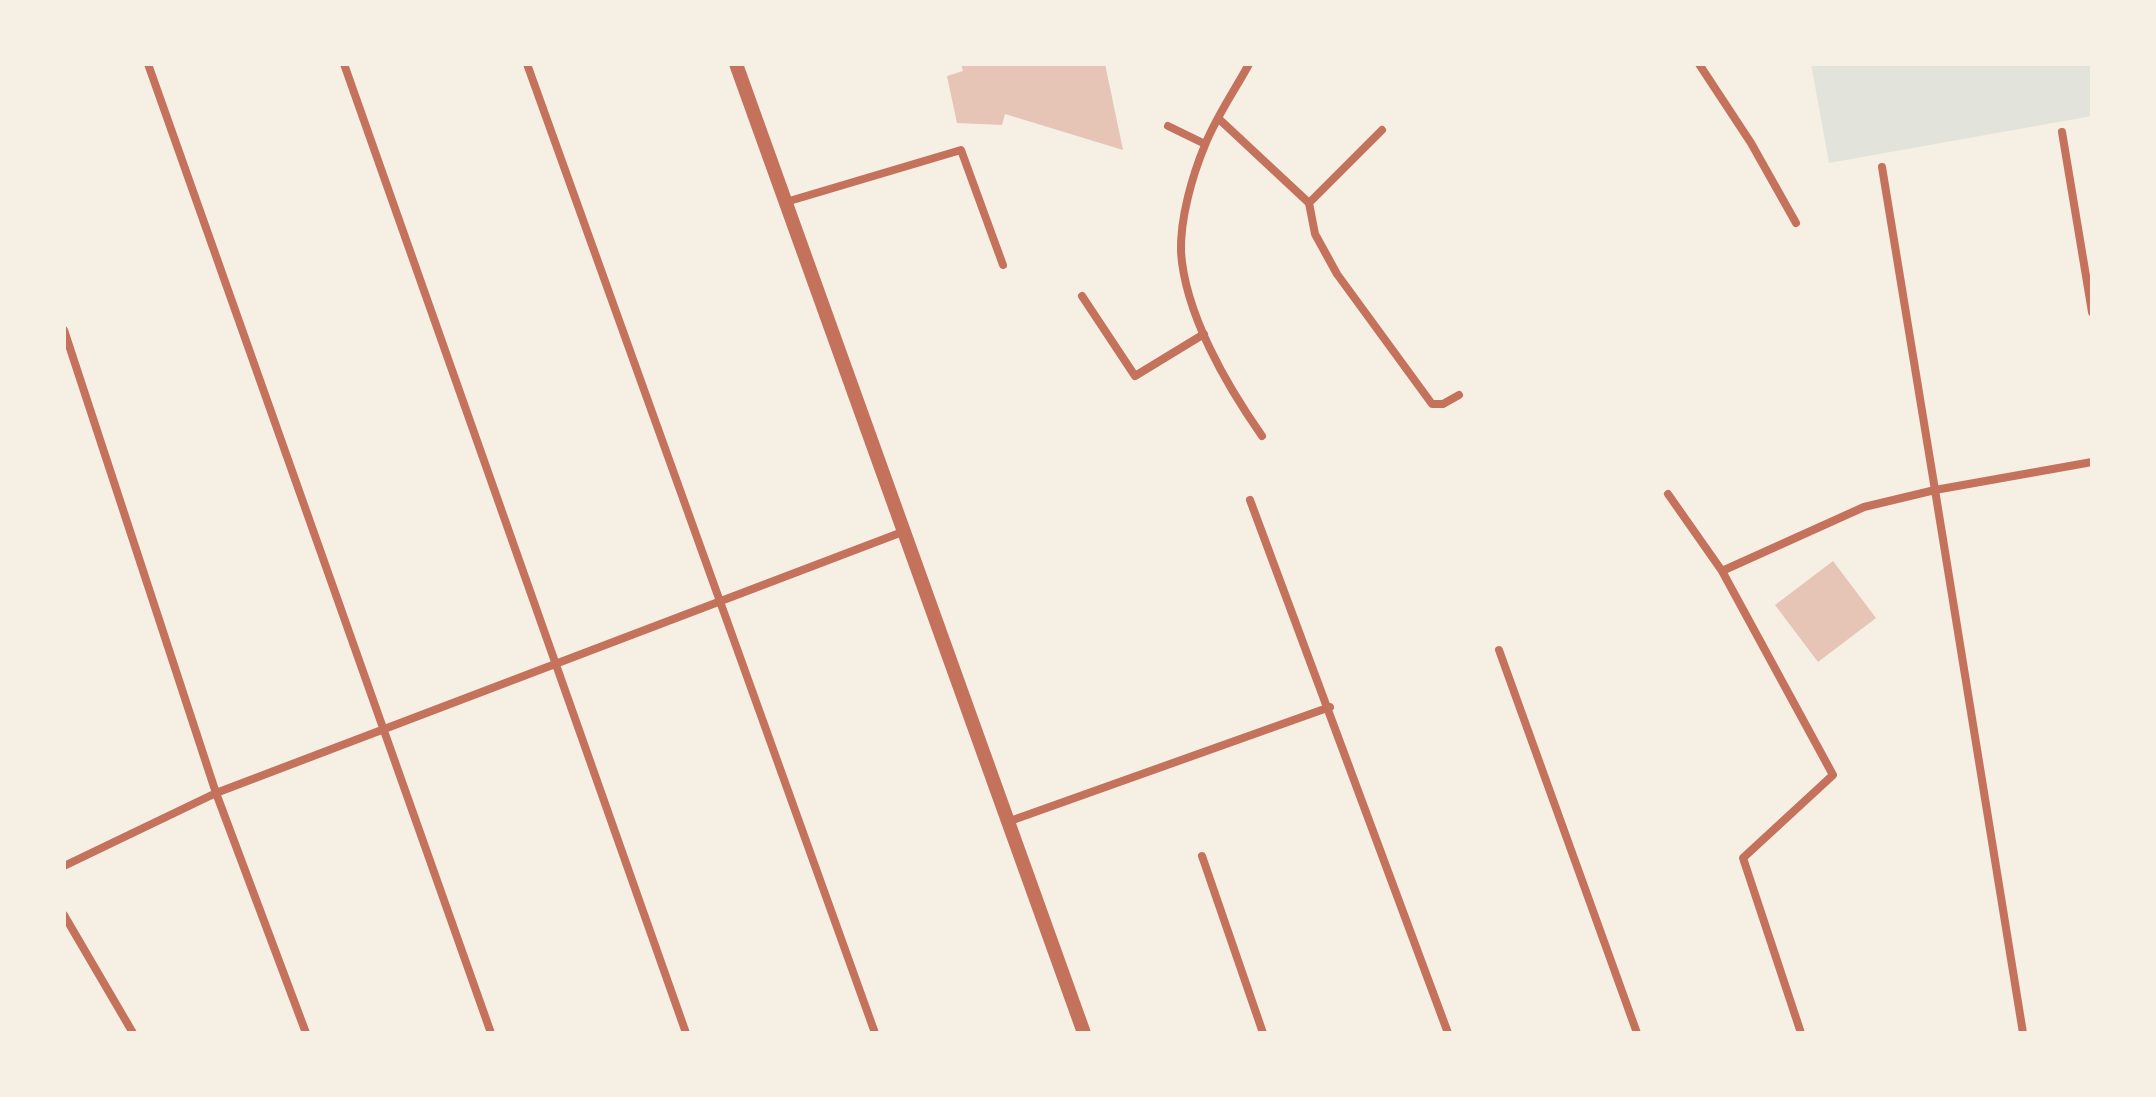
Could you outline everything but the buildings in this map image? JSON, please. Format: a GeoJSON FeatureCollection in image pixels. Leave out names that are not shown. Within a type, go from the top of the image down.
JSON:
{"type":"FeatureCollection","features":[{"type":"Feature","properties":{"kind":"street"},"geometry":{"type":"LineString","coordinates":[[148,64],[491,1033]]}},
{"type":"Feature","properties":{"kind":"street"},"geometry":{"type":"LineString","coordinates":[[344,64],[686,1033]]}},
{"type":"Feature","properties":{"kind":"street"},"geometry":{"type":"LineString","coordinates":[[527,64],[718,603],[875,1033]]}},
{"type":"Feature","properties":{"kind":"street"},"geometry":{"type":"LineString","coordinates":[[736,64],[1084,1033]]}},
{"type":"Feature","properties":{"kind":"street"},"geometry":{"type":"LineString","coordinates":[[1249,64],[1205,144],[1184,219],[1181,252],[1187,284],[1204,334],[1237,401],[1262,436]]}},
{"type":"Feature","properties":{"kind":"street"},"geometry":{"type":"LineString","coordinates":[[1699,64],[1751,143],[1796,223]]}},
{"type":"Feature","properties":{"kind":"street"},"geometry":{"type":"LineString","coordinates":[[1219,119],[1309,203],[1315,234],[1337,274],[1422,393],[1432,404],[1443,404],[1459,395]]}},
{"type":"Feature","properties":{"kind":"street"},"geometry":{"type":"LineString","coordinates":[[1168,126],[1205,144]]}},
{"type":"Feature","properties":{"kind":"street"},"geometry":{"type":"LineString","coordinates":[[1309,203],[1382,130]]}},
{"type":"Feature","properties":{"kind":"street"},"geometry":{"type":"LineString","coordinates":[[2062,132],[2092,312]]}},
{"type":"Feature","properties":{"kind":"street"},"geometry":{"type":"LineString","coordinates":[[786,202],[961,150],[1003,265]]}},
{"type":"Feature","properties":{"kind":"street"},"geometry":{"type":"LineString","coordinates":[[1882,167],[2023,1033]]}},
{"type":"Feature","properties":{"kind":"street"},"geometry":{"type":"LineString","coordinates":[[1082,296],[1135,376],[1204,334]]}},
{"type":"Feature","properties":{"kind":"street"},"geometry":{"type":"LineString","coordinates":[[64,330],[216,793],[306,1033]]}},
{"type":"Feature","properties":{"kind":"street"},"geometry":{"type":"LineString","coordinates":[[1722,571],[1864,507],[1935,490],[2092,462]]}},
{"type":"Feature","properties":{"kind":"street"},"geometry":{"type":"LineString","coordinates":[[1668,494],[1722,571],[1833,775],[1743,858],[1801,1033]]}},
{"type":"Feature","properties":{"kind":"street"},"geometry":{"type":"LineString","coordinates":[[1250,500],[1330,707],[1448,1033]]}},
{"type":"Feature","properties":{"kind":"street"},"geometry":{"type":"LineString","coordinates":[[64,866],[216,793],[905,531]]}},
{"type":"Feature","properties":{"kind":"street"},"geometry":{"type":"LineString","coordinates":[[1499,650],[1637,1033]]}},
{"type":"Feature","properties":{"kind":"street"},"geometry":{"type":"LineString","coordinates":[[1010,821],[1330,707]]}},
{"type":"Feature","properties":{"kind":"street"},"geometry":{"type":"LineString","coordinates":[[1202,856],[1263,1033]]}},
{"type":"Feature","properties":{"kind":"street"},"geometry":{"type":"LineString","coordinates":[[64,915],[133,1033]]}},
{"type":"Feature","properties":{"kind":"shaded area"},"geometry":{"type":"Polygon","coordinates":[[[1811,64],[2092,64],[2092,116],[1829,163],[1811,64]]]}}]}
